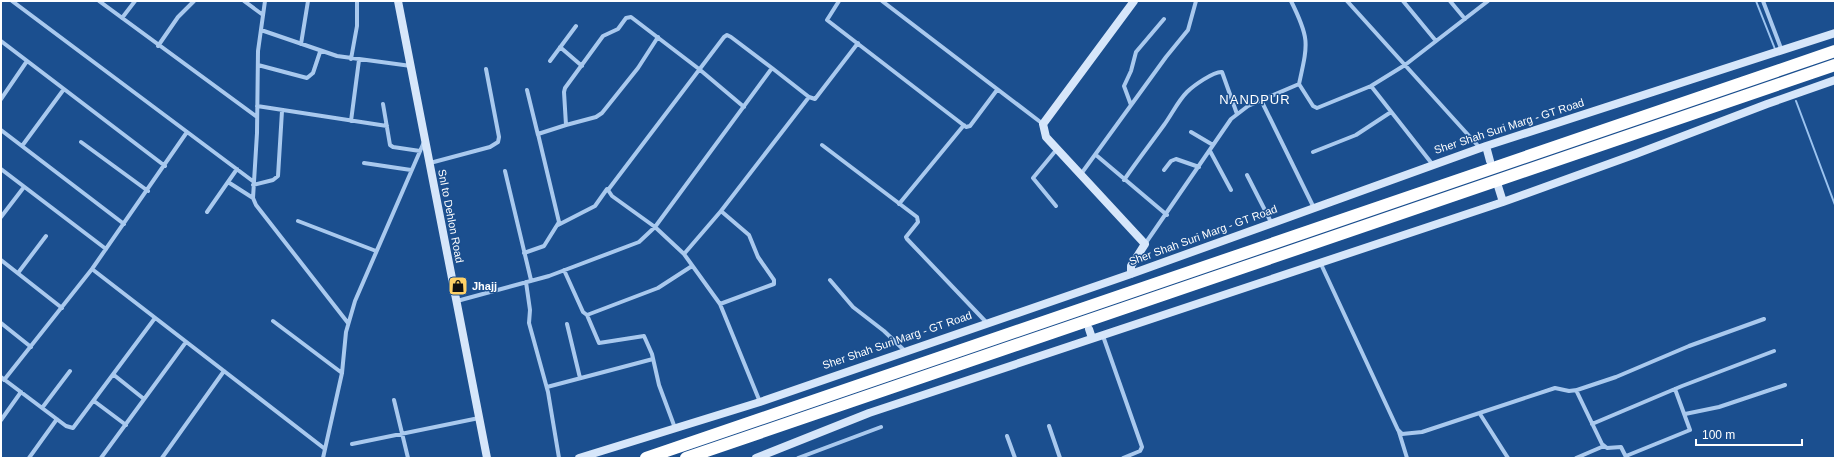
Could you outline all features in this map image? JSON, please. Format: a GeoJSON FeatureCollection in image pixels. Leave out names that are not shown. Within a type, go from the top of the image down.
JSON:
{"type":"FeatureCollection","features":[{"type":"Feature","properties":{"kind":"highway"},"geometry":{"type":"LineString","coordinates":[[646,458],[1835,51]]}},
{"type":"Feature","properties":{"kind":"highway"},"geometry":{"type":"LineString","coordinates":[[686,458],[1835,65]]}},
{"type":"Feature","properties":{"kind":"street"},"geometry":{"type":"LineString","coordinates":[[12,1],[237,169],[253,183],[273,180],[278,176],[282,111]]}},
{"type":"Feature","properties":{"kind":"street"},"geometry":{"type":"LineString","coordinates":[[122,18],[135,1]]}},
{"type":"Feature","properties":{"kind":"street"},"geometry":{"type":"LineString","coordinates":[[158,46],[178,17],[194,1]]}},
{"type":"Feature","properties":{"kind":"street"},"geometry":{"type":"LineString","coordinates":[[244,1],[263,15]]}},
{"type":"Feature","properties":{"kind":"street"},"geometry":{"type":"LineString","coordinates":[[265,1],[258,65],[253,198],[256,205],[348,323]]}},
{"type":"Feature","properties":{"kind":"street"},"geometry":{"type":"LineString","coordinates":[[301,44],[308,1]]}},
{"type":"Feature","properties":{"kind":"street"},"geometry":{"type":"LineString","coordinates":[[351,59],[358,22],[357,1]]}},
{"type":"Feature","properties":{"kind":"street","name":"Snl to Dehlon Road"},"geometry":{"type":"LineString","coordinates":[[398,1],[487,458]]}},
{"type":"Feature","properties":{"kind":"street"},"geometry":{"type":"LineString","coordinates":[[839,1],[827,20],[967,127],[970,126],[997,90]]}},
{"type":"Feature","properties":{"kind":"street"},"geometry":{"type":"LineString","coordinates":[[882,1],[1043,124]]}},
{"type":"Feature","properties":{"kind":"street"},"geometry":{"type":"LineString","coordinates":[[1134,1],[1043,124],[1044,135],[1146,244]]}},
{"type":"Feature","properties":{"kind":"street"},"geometry":{"type":"LineString","coordinates":[[1081,174],[1096,156],[1173,48],[1188,30],[1196,1]]}},
{"type":"Feature","properties":{"kind":"street"},"geometry":{"type":"LineString","coordinates":[[1291,1],[1302,25],[1306,39],[1306,50],[1299,84],[1316,108],[1371,86],[1405,65],[1486,2]]}},
{"type":"Feature","properties":{"kind":"street"},"geometry":{"type":"LineString","coordinates":[[1347,1],[1483,147],[1490,161]]}},
{"type":"Feature","properties":{"kind":"street"},"geometry":{"type":"LineString","coordinates":[[1403,1],[1436,41]]}},
{"type":"Feature","properties":{"kind":"street"},"geometry":{"type":"LineString","coordinates":[[1450,1],[1465,19]]}},
{"type":"Feature","properties":{"kind":"street"},"geometry":{"type":"LineString","coordinates":[[1763,1],[1782,50]]}},
{"type":"Feature","properties":{"kind":"street"},"geometry":{"type":"LineString","coordinates":[[101,2],[158,46],[257,116]]}},
{"type":"Feature","properties":{"kind":"street"},"geometry":{"type":"LineString","coordinates":[[566,124],[564,91],[603,36],[618,29],[628,17],[631,17],[658,37],[744,107]]}},
{"type":"Feature","properties":{"kind":"street"},"geometry":{"type":"LineString","coordinates":[[1131,105],[1124,86],[1131,71],[1134,54],[1164,18]]}},
{"type":"Feature","properties":{"kind":"street"},"geometry":{"type":"LineString","coordinates":[[550,61],[576,26]]}},
{"type":"Feature","properties":{"kind":"street"},"geometry":{"type":"LineString","coordinates":[[261,30],[320,52],[351,59],[411,66]]}},
{"type":"Feature","properties":{"kind":"street","name":"Sher Shah Suri Marg - GT Road"},"geometry":{"type":"LineString","coordinates":[[579,458],[760,402],[1131,274],[1315,209],[1483,147],[1835,33]]}},
{"type":"Feature","properties":{"kind":"street"},"geometry":{"type":"LineString","coordinates":[[555,227],[595,206],[722,38],[727,35],[809,97],[814,99],[817,98],[858,43]]}},
{"type":"Feature","properties":{"kind":"street"},"geometry":{"type":"LineString","coordinates":[[538,135],[539,133],[566,124],[596,117],[602,113],[638,68],[658,37]]}},
{"type":"Feature","properties":{"kind":"street"},"geometry":{"type":"LineString","coordinates":[[1,41],[166,166]]}},
{"type":"Feature","properties":{"kind":"street"},"geometry":{"type":"LineString","coordinates":[[560,48],[582,66]]}},
{"type":"Feature","properties":{"kind":"street"},"geometry":{"type":"LineString","coordinates":[[258,65],[307,78],[312,73],[320,52]]}},
{"type":"Feature","properties":{"kind":"street"},"geometry":{"type":"LineString","coordinates":[[351,121],[359,60]]}},
{"type":"Feature","properties":{"kind":"street"},"geometry":{"type":"LineString","coordinates":[[1,99],[27,61]]}},
{"type":"Feature","properties":{"kind":"street"},"geometry":{"type":"LineString","coordinates":[[457,301],[564,270],[639,242],[654,227],[772,68]]}},
{"type":"Feature","properties":{"kind":"street"},"geometry":{"type":"LineString","coordinates":[[430,163],[490,147],[498,142],[499,138],[486,69]]}},
{"type":"Feature","properties":{"kind":"street"},"geometry":{"type":"LineString","coordinates":[[1124,180],[1177,104],[1186,93],[1198,83],[1218,72],[1222,72],[1237,114]]}},
{"type":"Feature","properties":{"kind":"street"},"geometry":{"type":"LineString","coordinates":[[756,458],[869,413],[1504,202],[1636,154],[1766,104],[1835,80]]}},
{"type":"Feature","properties":{"kind":"street"},"geometry":{"type":"LineString","coordinates":[[1131,274],[1130,270],[1132,265],[1228,124],[1237,114],[1261,100],[1299,84]]}},
{"type":"Feature","properties":{"kind":"street"},"geometry":{"type":"LineString","coordinates":[[1371,86],[1433,165]]}},
{"type":"Feature","properties":{"kind":"street"},"geometry":{"type":"LineString","coordinates":[[22,146],[64,89]]}},
{"type":"Feature","properties":{"kind":"street"},"geometry":{"type":"LineString","coordinates":[[524,253],[543,247],[559,220],[527,90]]}},
{"type":"Feature","properties":{"kind":"street"},"geometry":{"type":"LineString","coordinates":[[684,254],[721,212],[809,97]]}},
{"type":"Feature","properties":{"kind":"street"},"geometry":{"type":"LineString","coordinates":[[1261,100],[1315,209]]}},
{"type":"Feature","properties":{"kind":"street"},"geometry":{"type":"LineString","coordinates":[[383,104],[391,146],[420,151]]}},
{"type":"Feature","properties":{"kind":"street"},"geometry":{"type":"LineString","coordinates":[[257,106],[387,126]]}},
{"type":"Feature","properties":{"kind":"street"},"geometry":{"type":"LineString","coordinates":[[1313,152],[1356,134],[1391,112]]}},
{"type":"Feature","properties":{"kind":"street"},"geometry":{"type":"LineString","coordinates":[[899,204],[964,125]]}},
{"type":"Feature","properties":{"kind":"street"},"geometry":{"type":"LineString","coordinates":[[1,130],[124,224]]}},
{"type":"Feature","properties":{"kind":"street"},"geometry":{"type":"LineString","coordinates":[[155,318],[73,428],[69,428],[57,420],[3,379],[31,347],[92,270],[166,166],[187,132]]}},
{"type":"Feature","properties":{"kind":"street"},"geometry":{"type":"LineString","coordinates":[[1191,132],[1213,145]]}},
{"type":"Feature","properties":{"kind":"street"},"geometry":{"type":"LineString","coordinates":[[323,458],[342,372],[343,345],[355,301],[425,140]]}},
{"type":"Feature","properties":{"kind":"street"},"geometry":{"type":"LineString","coordinates":[[81,142],[148,191]]}},
{"type":"Feature","properties":{"kind":"street"},"geometry":{"type":"LineString","coordinates":[[822,144],[918,218],[907,239],[987,323]]}},
{"type":"Feature","properties":{"kind":"street"},"geometry":{"type":"LineString","coordinates":[[1056,206],[1033,178],[1057,149]]}},
{"type":"Feature","properties":{"kind":"street"},"geometry":{"type":"LineString","coordinates":[[1210,151],[1231,190]]}},
{"type":"Feature","properties":{"kind":"street"},"geometry":{"type":"LineString","coordinates":[[1096,156],[1167,215]]}},
{"type":"Feature","properties":{"kind":"street"},"geometry":{"type":"LineString","coordinates":[[1164,170],[1171,161],[1176,159],[1199,167]]}},
{"type":"Feature","properties":{"kind":"street"},"geometry":{"type":"LineString","coordinates":[[364,163],[411,170]]}},
{"type":"Feature","properties":{"kind":"street"},"geometry":{"type":"LineString","coordinates":[[1,169],[106,249]]}},
{"type":"Feature","properties":{"kind":"street"},"geometry":{"type":"LineString","coordinates":[[207,212],[237,169]]}},
{"type":"Feature","properties":{"kind":"street"},"geometry":{"type":"LineString","coordinates":[[505,171],[524,253],[530,306],[528,322],[547,386],[559,458]]}},
{"type":"Feature","properties":{"kind":"street"},"geometry":{"type":"LineString","coordinates":[[1247,175],[1272,224]]}},
{"type":"Feature","properties":{"kind":"street"},"geometry":{"type":"LineString","coordinates":[[228,182],[253,198]]}},
{"type":"Feature","properties":{"kind":"street"},"geometry":{"type":"LineString","coordinates":[[1498,186],[1504,202]]}},
{"type":"Feature","properties":{"kind":"street"},"geometry":{"type":"LineString","coordinates":[[1,217],[24,187]]}},
{"type":"Feature","properties":{"kind":"street"},"geometry":{"type":"LineString","coordinates":[[608,188],[612,196],[654,227],[684,254],[720,304],[760,402]]}},
{"type":"Feature","properties":{"kind":"street"},"geometry":{"type":"LineString","coordinates":[[720,304],[770,287],[774,283],[758,257],[749,235],[721,212]]}},
{"type":"Feature","properties":{"kind":"street"},"geometry":{"type":"LineString","coordinates":[[298,221],[376,250]]}},
{"type":"Feature","properties":{"kind":"street"},"geometry":{"type":"LineString","coordinates":[[18,273],[46,236]]}},
{"type":"Feature","properties":{"kind":"street"},"geometry":{"type":"LineString","coordinates":[[1,260],[62,308]]}},
{"type":"Feature","properties":{"kind":"street"},"geometry":{"type":"LineString","coordinates":[[1320,262],[1399,432],[1407,458]]}},
{"type":"Feature","properties":{"kind":"street"},"geometry":{"type":"LineString","coordinates":[[587,315],[658,288],[692,266]]}},
{"type":"Feature","properties":{"kind":"street"},"geometry":{"type":"LineString","coordinates":[[92,270],[325,449]]}},
{"type":"Feature","properties":{"kind":"street"},"geometry":{"type":"LineString","coordinates":[[564,270],[583,312],[587,315],[599,343],[643,336],[653,359],[659,385],[675,428]]}},
{"type":"Feature","properties":{"kind":"street"},"geometry":{"type":"LineString","coordinates":[[830,280],[853,307],[884,331],[905,352]]}},
{"type":"Feature","properties":{"kind":"street"},"geometry":{"type":"LineString","coordinates":[[1077,292],[1080,301]]}},
{"type":"Feature","properties":{"kind":"street"},"geometry":{"type":"LineString","coordinates":[[1399,432],[1406,434],[1422,432],[1555,388],[1569,391],[1576,390],[1616,377],[1689,346],[1764,319]]}},
{"type":"Feature","properties":{"kind":"street"},"geometry":{"type":"LineString","coordinates":[[272,321],[342,372]]}},
{"type":"Feature","properties":{"kind":"street"},"geometry":{"type":"LineString","coordinates":[[1,324],[31,347]]}},
{"type":"Feature","properties":{"kind":"street"},"geometry":{"type":"LineString","coordinates":[[567,324],[580,378]]}},
{"type":"Feature","properties":{"kind":"street"},"geometry":{"type":"LineString","coordinates":[[1090,329],[1092,338]]}},
{"type":"Feature","properties":{"kind":"street"},"geometry":{"type":"LineString","coordinates":[[1102,335],[1142,448],[1123,458]]}},
{"type":"Feature","properties":{"kind":"street"},"geometry":{"type":"LineString","coordinates":[[101,458],[186,342]]}},
{"type":"Feature","properties":{"kind":"street"},"geometry":{"type":"LineString","coordinates":[[1592,424],[1675,389],[1774,351]]}},
{"type":"Feature","properties":{"kind":"street"},"geometry":{"type":"LineString","coordinates":[[547,386],[653,359]]}},
{"type":"Feature","properties":{"kind":"street"},"geometry":{"type":"LineString","coordinates":[[42,408],[70,371]]}},
{"type":"Feature","properties":{"kind":"street"},"geometry":{"type":"LineString","coordinates":[[162,458],[224,371]]}},
{"type":"Feature","properties":{"kind":"street"},"geometry":{"type":"LineString","coordinates":[[114,375],[144,399]]}},
{"type":"Feature","properties":{"kind":"street"},"geometry":{"type":"LineString","coordinates":[[1684,414],[1723,405],[1785,385]]}},
{"type":"Feature","properties":{"kind":"street"},"geometry":{"type":"LineString","coordinates":[[1576,390],[1604,446],[1607,448],[1621,447],[1626,457],[1687,433],[1690,429],[1675,389]]}},
{"type":"Feature","properties":{"kind":"street"},"geometry":{"type":"LineString","coordinates":[[1,420],[21,392]]}},
{"type":"Feature","properties":{"kind":"street"},"geometry":{"type":"LineString","coordinates":[[394,400],[408,458]]}},
{"type":"Feature","properties":{"kind":"street"},"geometry":{"type":"LineString","coordinates":[[94,401],[126,424]]}},
{"type":"Feature","properties":{"kind":"street"},"geometry":{"type":"LineString","coordinates":[[1480,414],[1508,458]]}},
{"type":"Feature","properties":{"kind":"street"},"geometry":{"type":"LineString","coordinates":[[352,444],[479,418]]}},
{"type":"Feature","properties":{"kind":"street"},"geometry":{"type":"LineString","coordinates":[[29,458],[57,420]]}},
{"type":"Feature","properties":{"kind":"street"},"geometry":{"type":"LineString","coordinates":[[1049,426],[1060,458]]}},
{"type":"Feature","properties":{"kind":"street"},"geometry":{"type":"LineString","coordinates":[[798,458],[881,427]]}},
{"type":"Feature","properties":{"kind":"street"},"geometry":{"type":"LineString","coordinates":[[1007,436],[1015,458]]}},
{"type":"Feature","properties":{"kind":"street"},"geometry":{"type":"LineString","coordinates":[[1576,458],[1584,456],[1604,446]]}},
{"type":"Feature","properties":{"kind":"waterway"},"geometry":{"type":"LineString","coordinates":[[1756,1],[1775,49]]}},
{"type":"Feature","properties":{"kind":"waterway"},"geometry":{"type":"LineString","coordinates":[[1796,101],[1835,205]]}},
{"type":"Feature","properties":{"kind":"place","name":"Jhajj"},"geometry":{"type":"Point","coordinates":[458,286]}},
{"type":"Feature","properties":{"kind":"district","name":"NANDPUR"},"geometry":{"type":"Point","coordinates":[1255,99]}}]}
